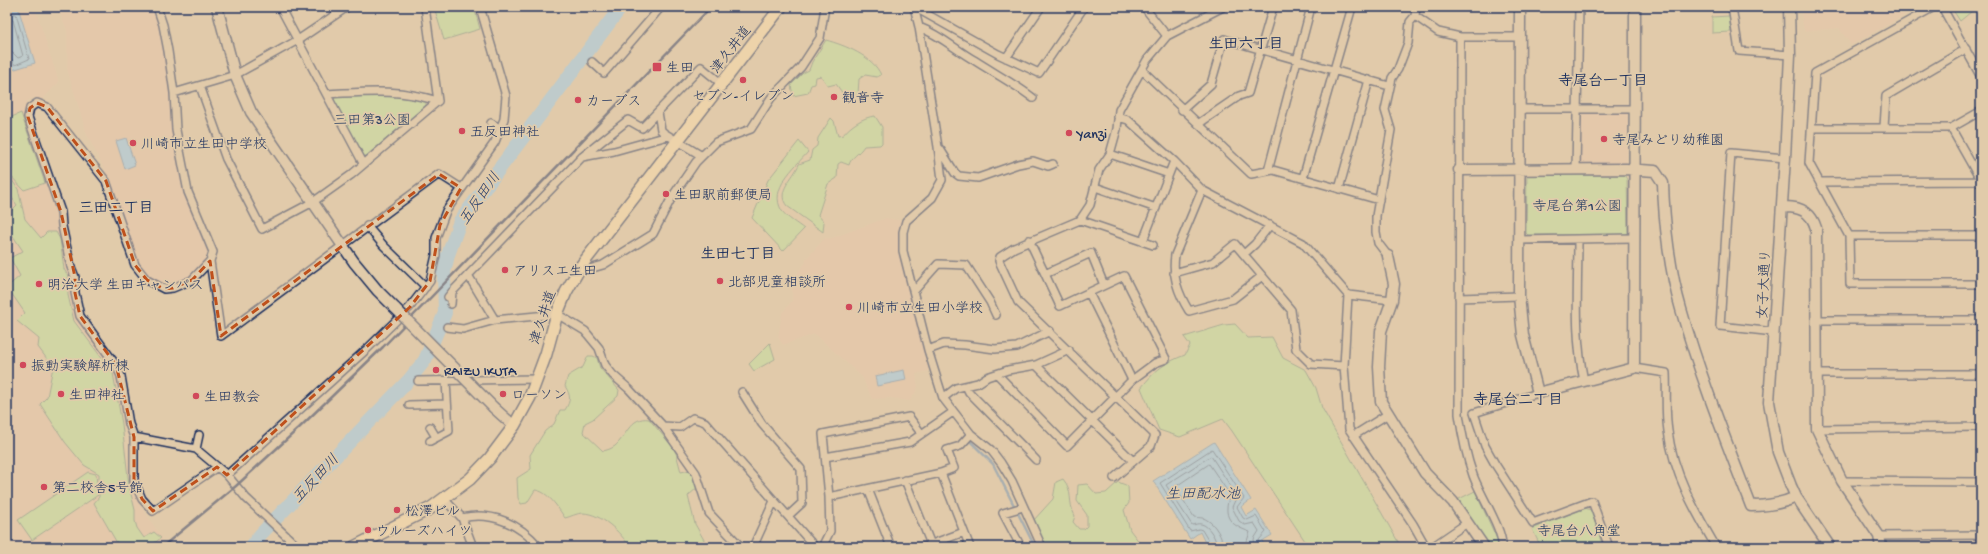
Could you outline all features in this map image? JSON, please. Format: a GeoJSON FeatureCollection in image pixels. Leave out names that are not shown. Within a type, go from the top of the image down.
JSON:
{"type":"FeatureCollection","features":[{"type":"Feature","properties":{"kind":"main road","name":"津久井道"},"geometry":{"type":"LineString","coordinates":[[354,547],[404,522],[444,499],[470,479],[490,458],[514,426],[530,397],[546,354],[556,314],[566,292],[581,266],[673,138],[722,84],[781,7]]}},
{"type":"Feature","properties":{"kind":"street"},"geometry":{"type":"LineString","coordinates":[[157,7],[163,25],[174,93],[176,130],[188,192],[213,252],[210,261],[192,280],[174,288],[164,289],[147,280],[135,265],[106,181],[47,107],[38,103],[30,108],[28,117],[61,212],[62,226],[71,267],[75,277],[74,293],[80,316],[116,365],[121,376],[129,424],[134,437],[134,481],[142,499],[153,511],[217,467]]}},
{"type":"Feature","properties":{"kind":"street"},"geometry":{"type":"LineString","coordinates":[[217,7],[235,75],[251,112],[342,245],[378,291],[494,408],[514,426]]}},
{"type":"Feature","properties":{"kind":"street"},"geometry":{"type":"LineString","coordinates":[[280,7],[328,94],[363,163]]}},
{"type":"Feature","properties":{"kind":"street"},"geometry":{"type":"LineString","coordinates":[[174,93],[235,75],[298,40],[347,7]]}},
{"type":"Feature","properties":{"kind":"street"},"geometry":{"type":"LineString","coordinates":[[425,7],[438,101]]}},
{"type":"Feature","properties":{"kind":"street"},"geometry":{"type":"LineString","coordinates":[[227,475],[367,349],[410,307],[430,281],[436,255],[436,238],[446,211],[495,142],[501,129],[506,107],[506,96],[480,7]]}},
{"type":"Feature","properties":{"kind":"street"},"geometry":{"type":"LineString","coordinates":[[592,62],[604,73],[661,7]]}},
{"type":"Feature","properties":{"kind":"street"},"geometry":{"type":"LineString","coordinates":[[581,266],[589,269],[603,265],[653,234],[672,197],[702,156],[716,142],[751,130],[771,98],[797,72],[816,46],[821,33],[825,7]]}},
{"type":"Feature","properties":{"kind":"street"},"geometry":{"type":"LineString","coordinates":[[914,7],[919,27],[942,180],[932,198],[906,222],[903,232],[904,251],[928,350],[943,398],[971,434],[992,450],[1001,463],[1012,481],[1042,547]]}},
{"type":"Feature","properties":{"kind":"street"},"geometry":{"type":"LineString","coordinates":[[914,7],[1006,58],[1039,73],[1084,7]]}},
{"type":"Feature","properties":{"kind":"street"},"geometry":{"type":"LineString","coordinates":[[1006,58],[1041,7]]}},
{"type":"Feature","properties":{"kind":"street"},"geometry":{"type":"LineString","coordinates":[[1144,7],[1167,36]]}},
{"type":"Feature","properties":{"kind":"street"},"geometry":{"type":"LineString","coordinates":[[1114,478],[1151,446],[1155,435],[1050,331],[1018,302],[999,261],[1000,257],[1029,240],[1080,220],[1090,205],[1099,170],[1110,154],[1117,129],[1119,110],[1154,49],[1167,36],[1223,7]]}},
{"type":"Feature","properties":{"kind":"street"},"geometry":{"type":"LineString","coordinates":[[1198,124],[1238,96],[1248,93],[1273,7]]}},
{"type":"Feature","properties":{"kind":"street"},"geometry":{"type":"LineString","coordinates":[[1268,170],[1312,7]]}},
{"type":"Feature","properties":{"kind":"street"},"geometry":{"type":"LineString","coordinates":[[1303,178],[1352,7]]}},
{"type":"Feature","properties":{"kind":"street"},"geometry":{"type":"LineString","coordinates":[[1416,7],[1415,16],[1410,22],[1408,43],[1398,69],[1389,86],[1385,110],[1391,130],[1376,216],[1378,243],[1388,256],[1394,284],[1392,300],[1381,331],[1379,367],[1381,402],[1425,473],[1447,494],[1484,547]]}},
{"type":"Feature","properties":{"kind":"street"},"geometry":{"type":"LineString","coordinates":[[1520,7],[1519,296],[1524,335],[1538,393]]}},
{"type":"Feature","properties":{"kind":"street"},"geometry":{"type":"LineString","coordinates":[[1576,170],[1578,109],[1578,7]]}},
{"type":"Feature","properties":{"kind":"street"},"geometry":{"type":"LineString","coordinates":[[1634,368],[1635,7]]}},
{"type":"Feature","properties":{"kind":"street"},"geometry":{"type":"LineString","coordinates":[[1732,7],[1739,51],[1790,55]]}},
{"type":"Feature","properties":{"kind":"street","name":"女子大通り"},"geometry":{"type":"LineString","coordinates":[[1789,7],[1790,55],[1786,158],[1769,402],[1778,452],[1796,497],[1830,547]]}},
{"type":"Feature","properties":{"kind":"street"},"geometry":{"type":"LineString","coordinates":[[1934,7],[1815,73],[1809,163],[1849,236],[1850,284],[1981,284]]}},
{"type":"Feature","properties":{"kind":"street"},"geometry":{"type":"LineString","coordinates":[[1942,7],[1981,77]]}},
{"type":"Feature","properties":{"kind":"street"},"geometry":{"type":"LineString","coordinates":[[1415,16],[1438,32],[1460,37],[1520,37]]}},
{"type":"Feature","properties":{"kind":"street"},"geometry":{"type":"LineString","coordinates":[[919,27],[950,43],[983,66],[1015,84],[1034,98]]}},
{"type":"Feature","properties":{"kind":"street"},"geometry":{"type":"LineString","coordinates":[[1460,37],[1458,414],[1465,450],[1474,477],[1499,533],[1502,547]]}},
{"type":"Feature","properties":{"kind":"street"},"geometry":{"type":"LineString","coordinates":[[1182,110],[1211,84],[1224,39],[1389,86]]}},
{"type":"Feature","properties":{"kind":"street"},"geometry":{"type":"LineString","coordinates":[[1884,127],[1886,96],[1966,49]]}},
{"type":"Feature","properties":{"kind":"street"},"geometry":{"type":"LineString","coordinates":[[451,304],[450,294],[582,157],[628,120],[642,128],[701,67],[722,84]]}},
{"type":"Feature","properties":{"kind":"street"},"geometry":{"type":"LineString","coordinates":[[1142,70],[1182,110],[1251,174],[1273,170],[1379,200]]}},
{"type":"Feature","properties":{"kind":"street"},"geometry":{"type":"LineString","coordinates":[[1339,188],[1369,80]]}},
{"type":"Feature","properties":{"kind":"street"},"geometry":{"type":"LineString","coordinates":[[200,86],[226,159],[262,228],[312,202],[360,168],[363,163],[438,101]]}},
{"type":"Feature","properties":{"kind":"street"},"geometry":{"type":"LineString","coordinates":[[328,94],[390,91],[416,94],[438,101]]}},
{"type":"Feature","properties":{"kind":"street"},"geometry":{"type":"LineString","coordinates":[[1520,109],[1635,109]]}},
{"type":"Feature","properties":{"kind":"street"},"geometry":{"type":"LineString","coordinates":[[1812,128],[1951,128],[1981,111]]}},
{"type":"Feature","properties":{"kind":"street"},"geometry":{"type":"LineString","coordinates":[[658,112],[661,130],[702,156]]}},
{"type":"Feature","properties":{"kind":"street"},"geometry":{"type":"LineString","coordinates":[[1118,118],[1128,120],[1202,190],[1303,243],[1348,296],[1344,366],[1349,428],[1413,524],[1426,547]]}},
{"type":"Feature","properties":{"kind":"street"},"geometry":{"type":"LineString","coordinates":[[491,122],[501,129]]}},
{"type":"Feature","properties":{"kind":"street"},"geometry":{"type":"LineString","coordinates":[[1820,182],[1981,181],[1951,128]]}},
{"type":"Feature","properties":{"kind":"street"},"geometry":{"type":"LineString","coordinates":[[582,157],[673,138]]}},
{"type":"Feature","properties":{"kind":"street"},"geometry":{"type":"LineString","coordinates":[[938,147],[955,173],[959,176],[978,178],[1018,164],[1033,162],[1048,166],[1053,164]]}},
{"type":"Feature","properties":{"kind":"street"},"geometry":{"type":"LineString","coordinates":[[1774,332],[1720,326],[1731,153],[1786,158]]}},
{"type":"Feature","properties":{"kind":"street"},"geometry":{"type":"LineString","coordinates":[[1110,154],[1169,174]]}},
{"type":"Feature","properties":{"kind":"street"},"geometry":{"type":"LineString","coordinates":[[1143,241],[1174,162]]}},
{"type":"Feature","properties":{"kind":"street"},"geometry":{"type":"LineString","coordinates":[[1459,170],[1634,169],[1656,171],[1663,183],[1672,271],[1680,308],[1719,423],[1751,506],[1784,503],[1796,497]]}},
{"type":"Feature","properties":{"kind":"street"},"geometry":{"type":"LineString","coordinates":[[210,261],[221,336],[439,174],[461,188]]}},
{"type":"Feature","properties":{"kind":"street"},"geometry":{"type":"LineString","coordinates":[[1095,187],[1156,208]]}},
{"type":"Feature","properties":{"kind":"street"},"geometry":{"type":"LineString","coordinates":[[1202,190],[1176,255],[1174,273],[1179,294],[1189,311],[1233,299],[1262,276]]}},
{"type":"Feature","properties":{"kind":"street"},"geometry":{"type":"LineString","coordinates":[[1782,207],[1802,209],[1814,219],[1816,228],[1817,429],[1842,481],[1879,536],[1881,547]]}},
{"type":"Feature","properties":{"kind":"street"},"geometry":{"type":"LineString","coordinates":[[1080,220],[1153,245]]}},
{"type":"Feature","properties":{"kind":"street"},"geometry":{"type":"LineString","coordinates":[[1244,254],[1255,244],[1270,225]]}},
{"type":"Feature","properties":{"kind":"street"},"geometry":{"type":"LineString","coordinates":[[368,226],[384,246],[426,287]]}},
{"type":"Feature","properties":{"kind":"street"},"geometry":{"type":"LineString","coordinates":[[1849,236],[1981,236]]}},
{"type":"Feature","properties":{"kind":"street"},"geometry":{"type":"LineString","coordinates":[[1519,240],[1634,238]]}},
{"type":"Feature","properties":{"kind":"street"},"geometry":{"type":"LineString","coordinates":[[1578,239],[1578,333],[1580,361],[1584,381]]}},
{"type":"Feature","properties":{"kind":"street"},"geometry":{"type":"LineString","coordinates":[[998,375],[1067,446],[1132,380],[1155,363],[1166,359],[1124,276],[1060,306],[1029,240]]}},
{"type":"Feature","properties":{"kind":"street"},"geometry":{"type":"LineString","coordinates":[[1174,273],[1213,262],[1235,244],[1291,310],[1296,349],[1311,364],[1344,366]]}},
{"type":"Feature","properties":{"kind":"street"},"geometry":{"type":"LineString","coordinates":[[1045,274],[1091,253],[1104,285]]}},
{"type":"Feature","properties":{"kind":"street"},"geometry":{"type":"LineString","coordinates":[[914,291],[938,264],[966,265],[990,302],[996,315]]}},
{"type":"Feature","properties":{"kind":"street"},"geometry":{"type":"LineString","coordinates":[[468,275],[495,320]]}},
{"type":"Feature","properties":{"kind":"street"},"geometry":{"type":"LineString","coordinates":[[1089,293],[1132,380]]}},
{"type":"Feature","properties":{"kind":"street"},"geometry":{"type":"LineString","coordinates":[[1348,296],[1392,300]]}},
{"type":"Feature","properties":{"kind":"street"},"geometry":{"type":"LineString","coordinates":[[1459,298],[1519,296]]}},
{"type":"Feature","properties":{"kind":"street"},"geometry":{"type":"LineString","coordinates":[[447,327],[464,329],[495,320],[556,314],[585,331],[593,339],[609,370],[663,426],[696,473],[709,513],[741,547]]}},
{"type":"Feature","properties":{"kind":"street"},"geometry":{"type":"LineString","coordinates":[[1816,320],[1981,320]]}},
{"type":"Feature","properties":{"kind":"street"},"geometry":{"type":"LineString","coordinates":[[928,350],[944,344],[995,349],[1017,347],[1050,331]]}},
{"type":"Feature","properties":{"kind":"street"},"geometry":{"type":"LineString","coordinates":[[943,398],[956,388],[978,383],[987,377],[998,375],[1008,370],[1036,365],[1069,350]]}},
{"type":"Feature","properties":{"kind":"street"},"geometry":{"type":"LineString","coordinates":[[1036,365],[1133,461]]}},
{"type":"Feature","properties":{"kind":"street"},"geometry":{"type":"LineString","coordinates":[[1608,547],[1592,501],[1533,523],[1498,470],[1485,446],[1474,413],[1538,393],[1634,368],[1666,373],[1668,431],[1674,458],[1688,498],[1716,547]]}},
{"type":"Feature","properties":{"kind":"street"},"geometry":{"type":"LineString","coordinates":[[1816,374],[1981,374]]}},
{"type":"Feature","properties":{"kind":"street"},"geometry":{"type":"LineString","coordinates":[[418,381],[537,379]]}},
{"type":"Feature","properties":{"kind":"street"},"geometry":{"type":"LineString","coordinates":[[430,427],[433,439],[449,431],[446,381]]}},
{"type":"Feature","properties":{"kind":"street"},"geometry":{"type":"LineString","coordinates":[[966,386],[969,392],[1036,460]]}},
{"type":"Feature","properties":{"kind":"street"},"geometry":{"type":"LineString","coordinates":[[742,392],[762,424],[801,469],[802,503],[788,516]]}},
{"type":"Feature","properties":{"kind":"street"},"geometry":{"type":"LineString","coordinates":[[409,405],[448,404]]}},
{"type":"Feature","properties":{"kind":"street"},"geometry":{"type":"LineString","coordinates":[[825,457],[910,442],[953,412]]}},
{"type":"Feature","properties":{"kind":"street"},"geometry":{"type":"LineString","coordinates":[[1353,436],[1388,414]]}},
{"type":"Feature","properties":{"kind":"street"},"geometry":{"type":"LineString","coordinates":[[822,547],[830,530],[829,497],[823,434],[909,417],[921,433]]}},
{"type":"Feature","properties":{"kind":"street"},"geometry":{"type":"LineString","coordinates":[[663,426],[680,427],[693,418],[705,422],[815,547]]}},
{"type":"Feature","properties":{"kind":"street"},"geometry":{"type":"LineString","coordinates":[[1817,429],[1981,427]]}},
{"type":"Feature","properties":{"kind":"street"},"geometry":{"type":"LineString","coordinates":[[829,497],[940,473],[954,468],[947,450],[960,446],[971,434]]}},
{"type":"Feature","properties":{"kind":"street"},"geometry":{"type":"LineString","coordinates":[[196,449],[199,435]]}},
{"type":"Feature","properties":{"kind":"street"},"geometry":{"type":"LineString","coordinates":[[134,437],[196,449],[227,475],[246,498],[298,547]]}},
{"type":"Feature","properties":{"kind":"street"},"geometry":{"type":"LineString","coordinates":[[940,473],[970,547]]}},
{"type":"Feature","properties":{"kind":"street"},"geometry":{"type":"LineString","coordinates":[[905,480],[929,546],[964,532]]}},
{"type":"Feature","properties":{"kind":"street"},"geometry":{"type":"LineString","coordinates":[[1842,481],[1981,482]]}},
{"type":"Feature","properties":{"kind":"street"},"geometry":{"type":"LineString","coordinates":[[868,489],[891,547]]}},
{"type":"Feature","properties":{"kind":"street"},"geometry":{"type":"LineString","coordinates":[[444,499],[462,518],[473,547]]}},
{"type":"Feature","properties":{"kind":"street"},"geometry":{"type":"LineString","coordinates":[[753,547],[774,501]]}},
{"type":"Feature","properties":{"kind":"street"},"geometry":{"type":"LineString","coordinates":[[1020,547],[1003,513],[1023,507]]}},
{"type":"Feature","properties":{"kind":"street"},"geometry":{"type":"LineString","coordinates":[[462,518],[493,516],[528,534],[539,547]]}},
{"type":"Feature","properties":{"kind":"street"},"geometry":{"type":"LineString","coordinates":[[1432,547],[1467,523]]}},
{"type":"Feature","properties":{"kind":"street"},"geometry":{"type":"LineString","coordinates":[[1879,536],[1981,535]]}},
{"type":"Feature","properties":{"kind":"highlighted area"},"geometry":{"type":"Polygon","coordinates":[[[37,103],[47,107],[106,181],[135,265],[147,280],[164,289],[173,288],[192,280],[210,261],[221,336],[439,174],[461,188],[440,225],[430,281],[410,307],[227,475],[217,467],[153,511],[142,499],[134,481],[134,437],[116,365],[80,316],[75,293],[75,277],[61,212],[28,117],[30,108],[37,103]]]}},
{"type":"Feature","properties":{"kind":"shaded area","name":"明治大学 生田キャンパス"},"geometry":{"type":"Polygon","coordinates":[[[7,7],[35,7],[59,82],[43,99],[33,98],[27,101],[24,114],[58,215],[67,270],[69,270],[72,276],[70,292],[76,319],[115,372],[133,495],[163,539],[152,547],[7,547],[7,7]]]}},
{"type":"Feature","properties":{"kind":"shaded area","name":"川崎市立生田中学校"},"geometry":{"type":"Polygon","coordinates":[[[57,7],[153,7],[165,50],[170,77],[172,135],[184,192],[208,251],[202,266],[192,276],[183,281],[164,286],[144,272],[136,257],[110,180],[87,135],[67,69],[67,30],[57,7]]]}},
{"type":"Feature","properties":{"kind":"shaded area"},"geometry":{"type":"Polygon","coordinates":[[[1800,7],[1919,7],[1851,45],[1839,28],[1804,31],[1800,7]]]}},
{"type":"Feature","properties":{"kind":"shaded area","name":"寺尾みどり幼稚園"},"geometry":{"type":"Polygon","coordinates":[[[1583,112],[1626,113],[1628,116],[1627,163],[1625,165],[1583,165],[1580,162],[1580,115],[1583,112]]]}},
{"type":"Feature","properties":{"kind":"shaded area","name":"川崎市立生田小学校"},"geometry":{"type":"Polygon","coordinates":[[[886,218],[904,221],[900,233],[901,251],[898,252],[929,371],[916,374],[918,388],[910,401],[891,398],[872,399],[862,377],[815,334],[783,345],[778,337],[782,313],[792,301],[792,280],[806,262],[805,260],[825,238],[832,238],[886,218]]]}},
{"type":"Feature","properties":{"kind":"green space"},"geometry":{"type":"Polygon","coordinates":[[[434,7],[474,7],[480,29],[444,40],[434,7]]]}},
{"type":"Feature","properties":{"kind":"green space"},"geometry":{"type":"Polygon","coordinates":[[[1951,7],[1977,7],[1960,21],[1951,7]]]}},
{"type":"Feature","properties":{"kind":"green space"},"geometry":{"type":"Polygon","coordinates":[[[1729,16],[1731,32],[1712,33],[1712,17],[1729,16]]]}},
{"type":"Feature","properties":{"kind":"green space"},"geometry":{"type":"Polygon","coordinates":[[[826,40],[849,48],[865,57],[872,62],[881,75],[877,77],[865,75],[859,79],[858,94],[851,98],[846,98],[836,84],[828,86],[821,76],[816,77],[815,84],[811,85],[808,93],[793,96],[791,85],[803,73],[809,70],[812,62],[826,40]]]}},
{"type":"Feature","properties":{"kind":"green space","name":"三田第3公園"},"geometry":{"type":"Polygon","coordinates":[[[336,95],[405,95],[426,100],[426,105],[366,156],[363,156],[334,100],[336,95]]]}},
{"type":"Feature","properties":{"kind":"green space"},"geometry":{"type":"Polygon","coordinates":[[[21,113],[45,183],[24,190],[7,172],[7,119],[21,113]]]}},
{"type":"Feature","properties":{"kind":"green space"},"geometry":{"type":"Polygon","coordinates":[[[875,116],[882,127],[882,143],[880,145],[864,146],[851,160],[849,165],[841,162],[838,164],[837,178],[828,184],[818,215],[824,222],[823,232],[787,206],[783,195],[784,190],[799,164],[810,160],[812,150],[817,146],[818,138],[831,118],[834,121],[838,136],[843,135],[849,128],[861,120],[875,116]]]}},
{"type":"Feature","properties":{"kind":"green space"},"geometry":{"type":"Polygon","coordinates":[[[799,141],[808,152],[790,171],[778,195],[779,203],[784,214],[804,229],[783,251],[752,218],[768,180],[799,141]]]}},
{"type":"Feature","properties":{"kind":"green space"},"geometry":{"type":"Polygon","coordinates":[[[7,173],[18,189],[25,219],[41,238],[47,232],[56,232],[60,239],[64,269],[68,276],[68,295],[74,321],[113,373],[122,424],[129,486],[135,510],[135,521],[137,528],[144,538],[154,532],[161,538],[149,547],[113,547],[117,543],[94,503],[99,497],[99,474],[84,465],[65,442],[40,404],[47,397],[53,367],[38,347],[39,339],[17,321],[25,313],[7,287],[20,276],[10,258],[23,251],[7,227],[7,215],[17,205],[7,191],[7,173]]]}},
{"type":"Feature","properties":{"kind":"green space","name":"寺尾台第1公園"},"geometry":{"type":"Polygon","coordinates":[[[1527,175],[1624,175],[1627,179],[1628,234],[1528,235],[1526,233],[1527,175]]]}},
{"type":"Feature","properties":{"kind":"green space"},"geometry":{"type":"Polygon","coordinates":[[[1235,324],[1248,338],[1272,337],[1283,358],[1306,370],[1316,388],[1322,408],[1401,547],[1309,547],[1223,419],[1180,437],[1159,430],[1141,388],[1160,368],[1185,355],[1190,345],[1184,337],[1224,325],[1235,324]]]}},
{"type":"Feature","properties":{"kind":"green space"},"geometry":{"type":"Polygon","coordinates":[[[770,343],[775,359],[754,371],[749,364],[770,343]]]}},
{"type":"Feature","properties":{"kind":"green space"},"geometry":{"type":"Polygon","coordinates":[[[588,356],[597,358],[600,368],[619,390],[618,396],[593,419],[585,423],[583,432],[603,451],[615,446],[629,428],[637,421],[649,419],[676,453],[681,472],[690,470],[698,487],[688,496],[695,524],[708,547],[630,547],[616,530],[604,520],[590,514],[583,513],[565,518],[556,505],[540,491],[535,490],[527,503],[521,504],[518,498],[517,478],[531,469],[530,455],[545,431],[554,424],[560,410],[565,410],[570,398],[565,386],[568,376],[583,367],[588,356]]]}},
{"type":"Feature","properties":{"kind":"green space"},"geometry":{"type":"Polygon","coordinates":[[[88,472],[96,474],[98,495],[32,540],[18,520],[88,472]]]}},
{"type":"Feature","properties":{"kind":"green space"},"geometry":{"type":"Polygon","coordinates":[[[1063,479],[1070,492],[1071,506],[1075,516],[1073,522],[1079,529],[1084,529],[1087,526],[1087,515],[1077,501],[1078,485],[1087,484],[1096,494],[1106,493],[1118,482],[1128,486],[1129,503],[1124,510],[1130,530],[1143,547],[1046,547],[1033,521],[1053,499],[1056,482],[1063,479]]]}},
{"type":"Feature","properties":{"kind":"green space"},"geometry":{"type":"Polygon","coordinates":[[[1475,491],[1497,539],[1498,547],[1489,547],[1457,500],[1475,491]]]}},
{"type":"Feature","properties":{"kind":"green space","name":"寺尾台八角堂"},"geometry":{"type":"Polygon","coordinates":[[[1585,508],[1591,510],[1603,547],[1541,547],[1532,529],[1585,508]]]}},
{"type":"Feature","properties":{"kind":"water"},"geometry":{"type":"Polygon","coordinates":[[[18,7],[35,63],[12,70],[7,55],[7,11],[18,7]]]}},
{"type":"Feature","properties":{"kind":"water"},"geometry":{"type":"Polygon","coordinates":[[[126,138],[135,165],[125,169],[116,141],[126,138]]]}},
{"type":"Feature","properties":{"kind":"water"},"geometry":{"type":"Polygon","coordinates":[[[904,370],[906,380],[877,386],[875,376],[904,370]]]}},
{"type":"Feature","properties":{"kind":"water","name":"生田配水池"},"geometry":{"type":"Polygon","coordinates":[[[1214,442],[1251,500],[1241,507],[1246,516],[1256,510],[1272,535],[1262,541],[1266,547],[1207,547],[1200,532],[1190,539],[1153,481],[1214,442]]]}},
{"type":"Feature","properties":{"kind":"waterway","name":"五反田川"},"geometry":{"type":"LineString","coordinates":[[251,547],[261,534],[409,380],[425,360],[445,313],[444,273],[448,255],[460,221],[621,7]]}},
{"type":"Feature","properties":{"kind":"waterway"},"geometry":{"type":"LineString","coordinates":[[971,442],[993,464],[1035,547]]}},
{"type":"Feature","properties":{"kind":"railway"},"geometry":{"type":"LineString","coordinates":[[162,547],[236,486],[383,347],[711,7]]}},
{"type":"Feature","properties":{"kind":"place","name":"生田"},"geometry":{"type":"Point","coordinates":[657,67]}},
{"type":"Feature","properties":{"kind":"place","name":"セブン-イレブン"},"geometry":{"type":"Point","coordinates":[743,80]}},
{"type":"Feature","properties":{"kind":"place","name":"観音寺"},"geometry":{"type":"Point","coordinates":[834,97]}},
{"type":"Feature","properties":{"kind":"place","name":"カーブス"},"geometry":{"type":"Point","coordinates":[578,100]}},
{"type":"Feature","properties":{"kind":"place","name":"五反田神社"},"geometry":{"type":"Point","coordinates":[462,131]}},
{"type":"Feature","properties":{"kind":"place","name":"Yanzi"},"geometry":{"type":"Point","coordinates":[1069,133]}},
{"type":"Feature","properties":{"kind":"place","name":"寺尾みどり幼稚園"},"geometry":{"type":"Point","coordinates":[1604,139]}},
{"type":"Feature","properties":{"kind":"place","name":"川崎市立生田中学校"},"geometry":{"type":"Point","coordinates":[133,143]}},
{"type":"Feature","properties":{"kind":"place","name":"生田駅前郵便局"},"geometry":{"type":"Point","coordinates":[666,194]}},
{"type":"Feature","properties":{"kind":"place","name":"アリスエ生田"},"geometry":{"type":"Point","coordinates":[505,270]}},
{"type":"Feature","properties":{"kind":"place","name":"北部児童相談所"},"geometry":{"type":"Point","coordinates":[720,281]}},
{"type":"Feature","properties":{"kind":"place","name":"明治大学 生田キャンパス"},"geometry":{"type":"Point","coordinates":[39,284]}},
{"type":"Feature","properties":{"kind":"place","name":"川崎市立生田小学校"},"geometry":{"type":"Point","coordinates":[849,307]}},
{"type":"Feature","properties":{"kind":"place","name":"振動実験解析棟"},"geometry":{"type":"Point","coordinates":[23,365]}},
{"type":"Feature","properties":{"kind":"place","name":"RAIZU IKUTA"},"geometry":{"type":"Point","coordinates":[436,370]}},
{"type":"Feature","properties":{"kind":"place","name":"生田神社"},"geometry":{"type":"Point","coordinates":[61,394]}},
{"type":"Feature","properties":{"kind":"place","name":"ローソン"},"geometry":{"type":"Point","coordinates":[503,394]}},
{"type":"Feature","properties":{"kind":"place","name":"生田教会"},"geometry":{"type":"Point","coordinates":[196,396]}},
{"type":"Feature","properties":{"kind":"place","name":"第二校舎5号館"},"geometry":{"type":"Point","coordinates":[44,487]}},
{"type":"Feature","properties":{"kind":"place","name":"松澤ビル"},"geometry":{"type":"Point","coordinates":[397,510]}},
{"type":"Feature","properties":{"kind":"place","name":"ウルーズハイツ"},"geometry":{"type":"Point","coordinates":[368,530]}},
{"type":"Feature","properties":{"kind":"district","name":"生田六丁目"},"geometry":{"type":"Point","coordinates":[1246,43]}},
{"type":"Feature","properties":{"kind":"district","name":"寺尾台一丁目"},"geometry":{"type":"Point","coordinates":[1603,80]}},
{"type":"Feature","properties":{"kind":"district","name":"三田二丁目"},"geometry":{"type":"Point","coordinates":[116,207]}},
{"type":"Feature","properties":{"kind":"district","name":"生田七丁目"},"geometry":{"type":"Point","coordinates":[738,253]}},
{"type":"Feature","properties":{"kind":"district","name":"寺尾台二丁目"},"geometry":{"type":"Point","coordinates":[1518,399]}}]}
